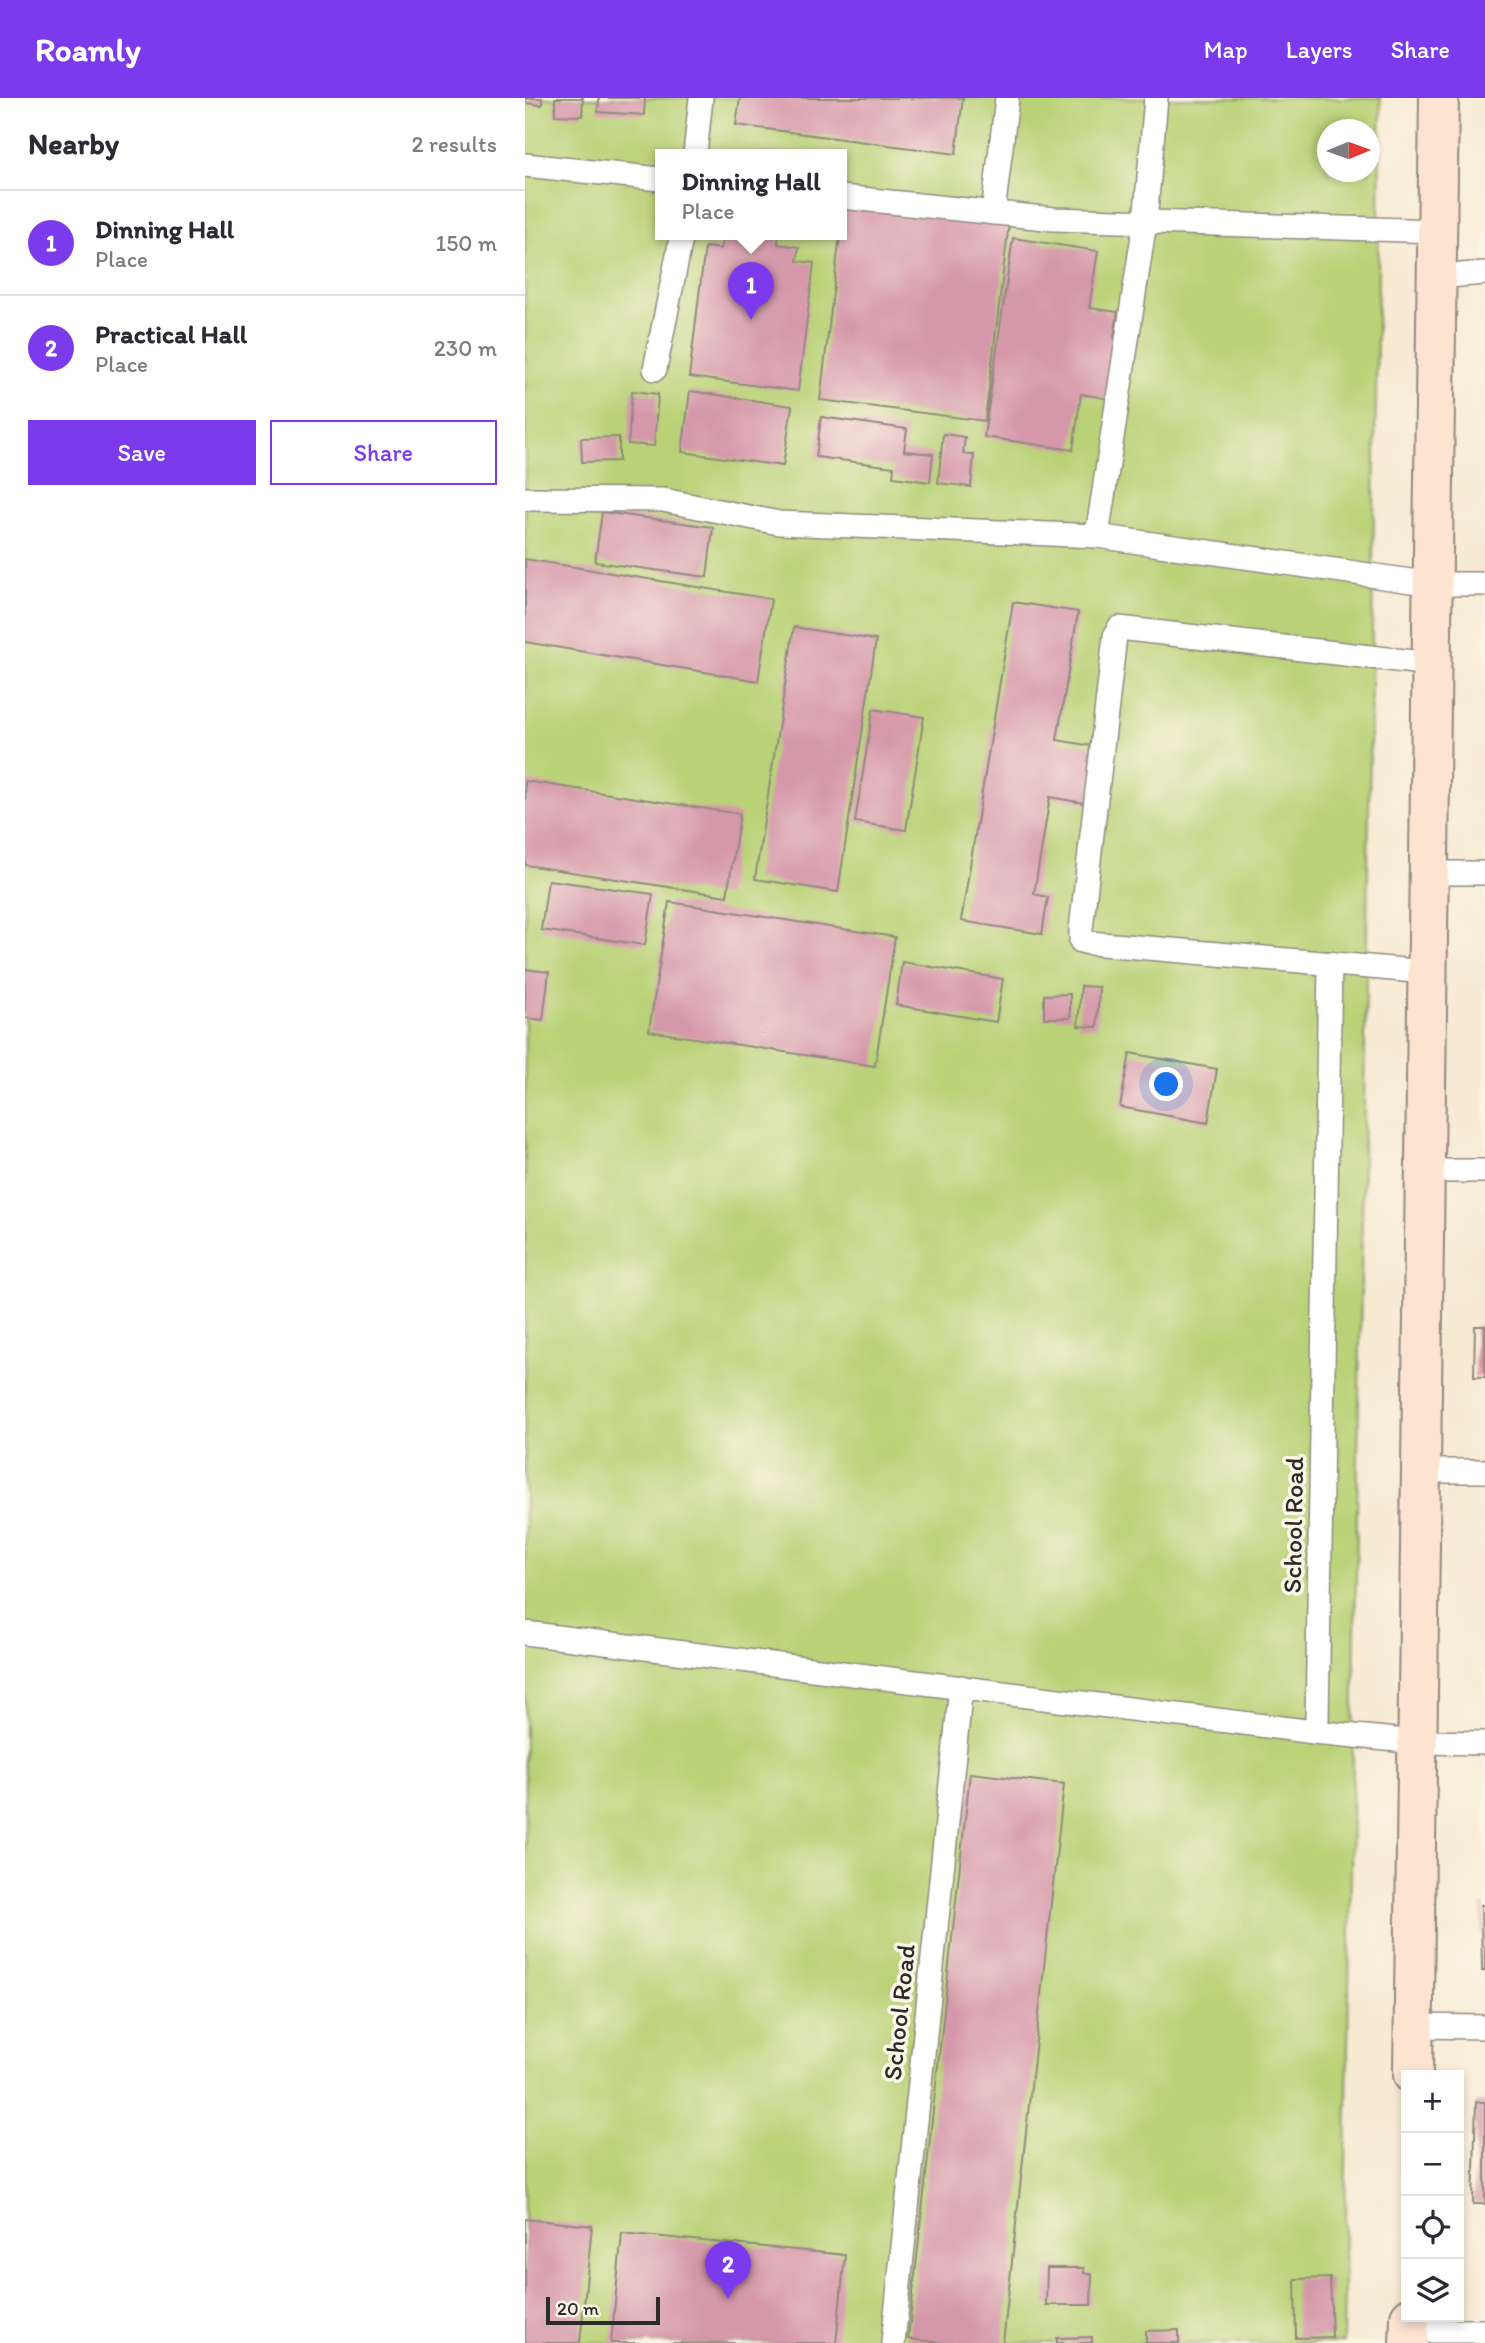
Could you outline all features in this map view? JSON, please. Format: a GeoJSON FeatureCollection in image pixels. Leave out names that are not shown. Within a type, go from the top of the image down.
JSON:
{"type":"FeatureCollection","features":[{"type":"Feature","properties":{"kind":"main road"},"geometry":{"type":"LineString","coordinates":[[1413,2070],[1439,98]]}},
{"type":"Feature","properties":{"kind":"lane"},"geometry":{"type":"LineString","coordinates":[[696,149],[701,98]]}},
{"type":"Feature","properties":{"kind":"lane"},"geometry":{"type":"LineString","coordinates":[[993,213],[1007,98]]}},
{"type":"Feature","properties":{"kind":"lane"},"geometry":{"type":"LineString","coordinates":[[1097,536],[1145,222],[1156,98]]}},
{"type":"Feature","properties":{"kind":"lane"},"geometry":{"type":"LineString","coordinates":[[525,165],[655,178]]}},
{"type":"Feature","properties":{"kind":"lane"},"geometry":{"type":"LineString","coordinates":[[847,198],[1054,219],[1437,231]]}},
{"type":"Feature","properties":{"kind":"lane"},"geometry":{"type":"LineString","coordinates":[[655,369],[680,240]]}},
{"type":"Feature","properties":{"kind":"lane"},"geometry":{"type":"LineString","coordinates":[[1436,277],[1485,273]]}},
{"type":"Feature","properties":{"kind":"lane"},"geometry":{"type":"LineString","coordinates":[[525,499],[663,499],[779,523],[1097,536],[1432,584],[1485,584]]}},
{"type":"Feature","properties":{"kind":"lane"},"geometry":{"type":"LineString","coordinates":[[1427,972],[1081,941],[1115,636],[1119,628],[1431,664]]}},
{"type":"Feature","properties":{"kind":"lane"},"geometry":{"type":"LineString","coordinates":[[1429,873],[1485,873]]}},
{"type":"Feature","properties":{"kind":"lane","name":"School Road"},"geometry":{"type":"LineString","coordinates":[[1314,1732],[1318,1707],[1330,963]]}},
{"type":"Feature","properties":{"kind":"lane"},"geometry":{"type":"LineString","coordinates":[[1425,1171],[1485,1171]]}},
{"type":"Feature","properties":{"kind":"lane"},"geometry":{"type":"LineString","coordinates":[[1421,1471],[1485,1471]]}},
{"type":"Feature","properties":{"kind":"lane"},"geometry":{"type":"LineString","coordinates":[[525,1633],[1314,1732],[1417,1742],[1485,1743]]}},
{"type":"Feature","properties":{"kind":"lane","name":"School Road"},"geometry":{"type":"LineString","coordinates":[[893,2343],[961,1687]]}},
{"type":"Feature","properties":{"kind":"lane"},"geometry":{"type":"LineString","coordinates":[[1414,2026],[1485,2027]]}},
{"type":"Feature","properties":{"kind":"lane"},"geometry":{"type":"LineString","coordinates":[[1409,2330],[1485,2331]]}},
{"type":"Feature","properties":{"kind":"green space"},"geometry":{"type":"Polygon","coordinates":[[[525,98],[1381,98],[1380,157],[1380,119],[1317,119],[1317,182],[1380,182],[1343,2343],[525,2343],[525,98]]]}},
{"type":"Feature","properties":{"kind":"building"},"geometry":{"type":"Polygon","coordinates":[[[525,98],[542,98],[542,105],[525,103],[525,98]]]}},
{"type":"Feature","properties":{"kind":"building"},"geometry":{"type":"Polygon","coordinates":[[[555,98],[583,98],[582,116],[555,115],[555,98]]]}},
{"type":"Feature","properties":{"kind":"building"},"geometry":{"type":"Polygon","coordinates":[[[599,98],[645,98],[644,115],[598,112],[599,98]]]}},
{"type":"Feature","properties":{"kind":"building"},"geometry":{"type":"Polygon","coordinates":[[[740,98],[963,98],[956,154],[736,125],[740,98]]]}},
{"type":"Feature","properties":{"kind":"building"},"geometry":{"type":"Polygon","coordinates":[[[847,202],[1009,223],[985,421],[820,400],[839,240],[847,240],[847,202]]]}},
{"type":"Feature","properties":{"kind":"building"},"geometry":{"type":"Polygon","coordinates":[[[1013,238],[1098,251],[1089,308],[1118,312],[1114,337],[1138,340],[1109,399],[1081,394],[1073,450],[984,437],[1013,238]]]}},
{"type":"Feature","properties":{"kind":"building"},"geometry":{"type":"Polygon","coordinates":[[[722,240],[778,240],[778,244],[799,247],[797,261],[814,263],[798,391],[689,377],[705,247],[721,249],[722,240]]]}},
{"type":"Feature","properties":{"kind":"building"},"geometry":{"type":"Polygon","coordinates":[[[632,391],[658,394],[654,446],[628,444],[632,391]]]}},
{"type":"Feature","properties":{"kind":"building"},"geometry":{"type":"Polygon","coordinates":[[[690,391],[792,406],[783,466],[682,452],[690,391]]]}},
{"type":"Feature","properties":{"kind":"building"},"geometry":{"type":"Polygon","coordinates":[[[821,417],[907,429],[904,451],[933,454],[930,482],[893,477],[894,467],[816,457],[821,417]]]}},
{"type":"Feature","properties":{"kind":"building"},"geometry":{"type":"Polygon","coordinates":[[[943,434],[965,437],[963,454],[974,455],[971,487],[938,483],[943,434]]]}},
{"type":"Feature","properties":{"kind":"building"},"geometry":{"type":"Polygon","coordinates":[[[619,437],[619,461],[582,462],[581,438],[619,437]]]}},
{"type":"Feature","properties":{"kind":"building"},"geometry":{"type":"Polygon","coordinates":[[[602,512],[713,527],[707,577],[595,562],[602,512]]]}},
{"type":"Feature","properties":{"kind":"building"},"geometry":{"type":"Polygon","coordinates":[[[525,559],[771,599],[758,681],[525,642],[525,559]]]}},
{"type":"Feature","properties":{"kind":"building"},"geometry":{"type":"Polygon","coordinates":[[[1013,602],[1078,612],[1057,740],[1098,747],[1089,804],[1050,797],[1034,894],[1048,897],[1042,934],[961,921],[1013,602]]]}},
{"type":"Feature","properties":{"kind":"building"},"geometry":{"type":"Polygon","coordinates":[[[794,627],[876,640],[838,892],[755,879],[794,627]]]}},
{"type":"Feature","properties":{"kind":"building"},"geometry":{"type":"Polygon","coordinates":[[[873,709],[924,717],[906,830],[855,822],[873,709]]]}},
{"type":"Feature","properties":{"kind":"building"},"geometry":{"type":"Polygon","coordinates":[[[525,781],[740,814],[727,896],[525,865],[525,781]]]}},
{"type":"Feature","properties":{"kind":"building"},"geometry":{"type":"Polygon","coordinates":[[[548,880],[653,894],[645,945],[541,930],[548,880]]]}},
{"type":"Feature","properties":{"kind":"building"},"geometry":{"type":"Polygon","coordinates":[[[669,902],[895,937],[875,1066],[649,1031],[669,902]]]}},
{"type":"Feature","properties":{"kind":"building"},"geometry":{"type":"Polygon","coordinates":[[[902,962],[1003,979],[996,1022],[896,1005],[902,962]]]}},
{"type":"Feature","properties":{"kind":"building"},"geometry":{"type":"Polygon","coordinates":[[[525,969],[549,972],[543,1020],[525,1018],[525,969]]]}},
{"type":"Feature","properties":{"kind":"building"},"geometry":{"type":"Polygon","coordinates":[[[1081,986],[1099,987],[1097,1027],[1078,1026],[1081,986]]]}},
{"type":"Feature","properties":{"kind":"building"},"geometry":{"type":"Polygon","coordinates":[[[1070,994],[1070,1018],[1044,1018],[1044,995],[1070,994]]]}},
{"type":"Feature","properties":{"kind":"building"},"geometry":{"type":"Polygon","coordinates":[[[1130,1053],[1217,1069],[1208,1123],[1120,1107],[1130,1053]]]}},
{"type":"Feature","properties":{"kind":"building"},"geometry":{"type":"Polygon","coordinates":[[[1475,1326],[1485,1326],[1485,1377],[1474,1377],[1475,1326]]]}},
{"type":"Feature","properties":{"kind":"building"},"geometry":{"type":"Polygon","coordinates":[[[970,1773],[1064,1784],[1003,2343],[944,2343],[908,2339],[970,1773]]]}},
{"type":"Feature","properties":{"kind":"building"},"geometry":{"type":"Polygon","coordinates":[[[1481,1905],[1485,1905],[1485,1971],[1482,1971],[1481,1905]]]}},
{"type":"Feature","properties":{"kind":"building"},"geometry":{"type":"Polygon","coordinates":[[[1476,2102],[1485,2102],[1485,2204],[1473,2204],[1476,2102]]]}},
{"type":"Feature","properties":{"kind":"building"},"geometry":{"type":"Polygon","coordinates":[[[525,2219],[592,2226],[580,2343],[525,2343],[525,2219]]]}},
{"type":"Feature","properties":{"kind":"building"},"geometry":{"type":"Polygon","coordinates":[[[622,2233],[845,2255],[836,2343],[611,2343],[622,2233]]]}},
{"type":"Feature","properties":{"kind":"building"},"geometry":{"type":"Polygon","coordinates":[[[1047,2268],[1084,2268],[1084,2273],[1092,2273],[1091,2305],[1046,2305],[1047,2268]]]}},
{"type":"Feature","properties":{"kind":"building"},"geometry":{"type":"Polygon","coordinates":[[[1330,2278],[1332,2337],[1296,2338],[1295,2279],[1330,2278]]]}},
{"type":"Feature","properties":{"kind":"building"},"geometry":{"type":"Polygon","coordinates":[[[1179,2330],[1179,2343],[1146,2343],[1146,2331],[1179,2330]]]}},
{"type":"Feature","properties":{"kind":"building"},"geometry":{"type":"Polygon","coordinates":[[[1092,2337],[1092,2343],[1057,2343],[1057,2338],[1092,2337]]]}},
{"type":"Feature","properties":{"kind":"place","name":"Dinning Hall"},"geometry":{"type":"Point","coordinates":[751,320]}},
{"type":"Feature","properties":{"kind":"place","name":"Practical Hall"},"geometry":{"type":"Point","coordinates":[728,2299]}}]}
